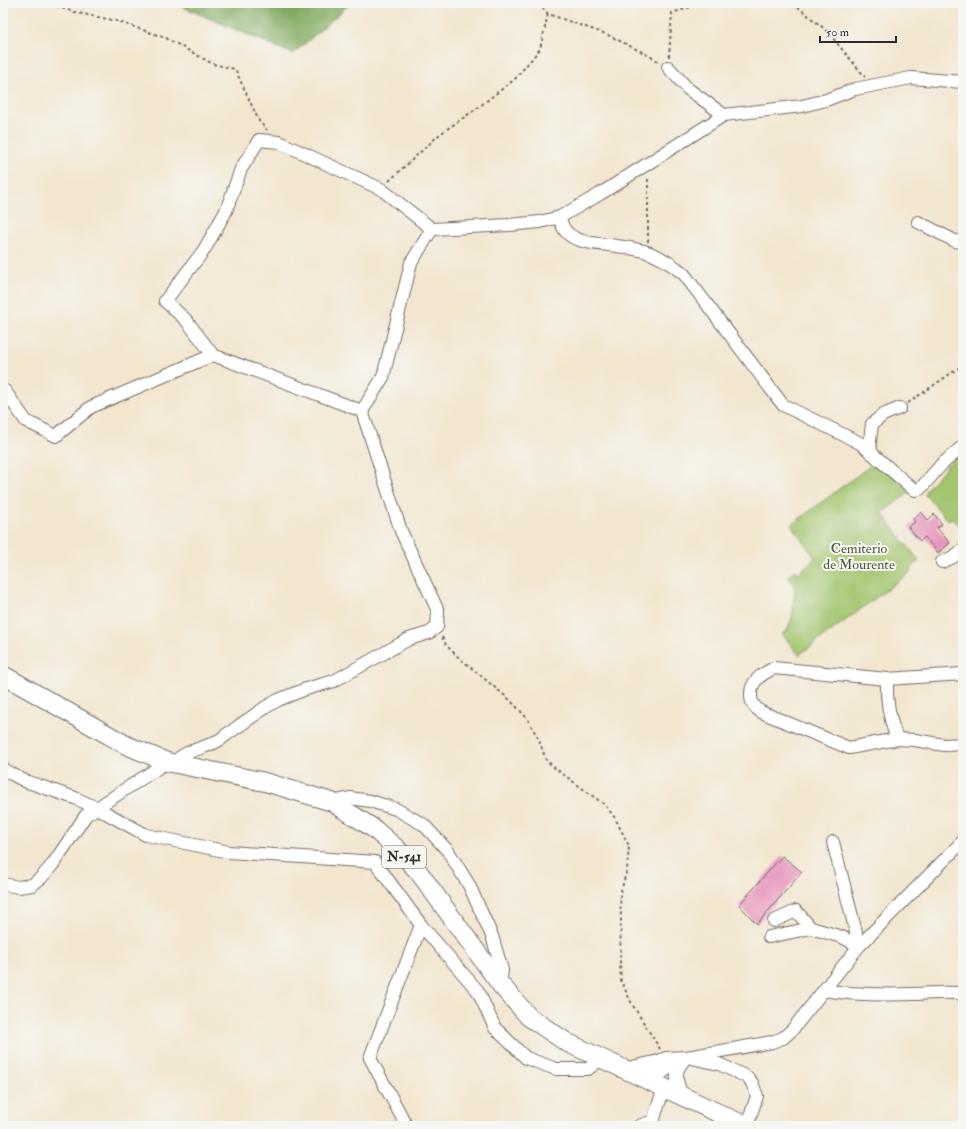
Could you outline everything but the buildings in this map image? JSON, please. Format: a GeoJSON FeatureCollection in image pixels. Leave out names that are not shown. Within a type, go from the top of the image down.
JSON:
{"type":"FeatureCollection","features":[{"type":"Feature","properties":{"kind":"highway","name":"N-541"},"geometry":{"type":"LineString","coordinates":[[3,675],[126,745],[171,762],[265,782],[332,802],[373,828],[396,848],[418,871],[500,984],[529,1017],[566,1042],[747,1126]]}},
{"type":"Feature","properties":{"kind":"street"},"geometry":{"type":"LineString","coordinates":[[668,67],[688,89],[724,115]]}},
{"type":"Feature","properties":{"kind":"street"},"geometry":{"type":"LineString","coordinates":[[362,410],[213,355],[186,320],[166,302],[204,250],[226,210],[241,169],[259,140],[279,142],[381,189],[432,229],[509,225],[540,222],[560,217],[600,194],[724,115],[802,106],[826,100],[855,89],[911,78],[963,82]]}},
{"type":"Feature","properties":{"kind":"street"},"geometry":{"type":"LineString","coordinates":[[560,217],[561,224],[566,232],[575,239]]}},
{"type":"Feature","properties":{"kind":"street"},"geometry":{"type":"LineString","coordinates":[[540,222],[575,239],[591,243],[617,246],[661,257],[684,274],[783,405],[860,443],[913,489],[920,489],[941,465],[963,446]]}},
{"type":"Feature","properties":{"kind":"street"},"geometry":{"type":"LineString","coordinates":[[918,222],[955,241],[963,242]]}},
{"type":"Feature","properties":{"kind":"street"},"geometry":{"type":"LineString","coordinates":[[362,410],[383,377],[411,263],[432,229]]}},
{"type":"Feature","properties":{"kind":"street"},"geometry":{"type":"LineString","coordinates":[[3,392],[5,391],[26,421],[56,436],[91,407],[213,355]]}},
{"type":"Feature","properties":{"kind":"street"},"geometry":{"type":"LineString","coordinates":[[855,441],[860,432],[883,415],[900,408]]}},
{"type":"Feature","properties":{"kind":"street"},"geometry":{"type":"LineString","coordinates":[[3,884],[18,887],[32,885],[42,877],[53,864],[86,814],[171,762],[202,746],[220,740],[278,700],[306,689],[334,681],[409,639],[429,633],[437,627],[438,611],[401,531],[362,410]]}},
{"type":"Feature","properties":{"kind":"street"},"geometry":{"type":"LineString","coordinates":[[871,453],[870,441],[872,424]]}},
{"type":"Feature","properties":{"kind":"street"},"geometry":{"type":"LineString","coordinates":[[942,562],[963,550]]}},
{"type":"Feature","properties":{"kind":"street"},"geometry":{"type":"LineString","coordinates":[[963,674],[887,679],[774,668],[755,680],[751,690],[753,705],[761,712],[849,748],[897,739],[915,740],[944,745],[963,744]]}},
{"type":"Feature","properties":{"kind":"street"},"geometry":{"type":"LineString","coordinates":[[887,679],[886,688],[892,727],[897,739]]}},
{"type":"Feature","properties":{"kind":"street"},"geometry":{"type":"LineString","coordinates":[[3,768],[25,781],[75,798],[97,808],[146,835],[228,852],[375,862],[421,925],[478,991],[495,1028],[526,1058],[556,1069],[588,1069],[601,1059]]}},
{"type":"Feature","properties":{"kind":"street"},"geometry":{"type":"LineString","coordinates":[[332,802],[350,798],[370,801],[396,809],[424,825],[448,851],[469,885],[494,942],[502,970],[500,984]]}},
{"type":"Feature","properties":{"kind":"street"},"geometry":{"type":"LineString","coordinates":[[623,1069],[662,1060],[758,1045],[783,1038],[792,1030],[824,990],[857,945],[963,841]]}},
{"type":"Feature","properties":{"kind":"street"},"geometry":{"type":"LineString","coordinates":[[833,842],[856,932],[857,945]]}},
{"type":"Feature","properties":{"kind":"street"},"geometry":{"type":"LineString","coordinates":[[774,921],[796,911],[811,928]]}},
{"type":"Feature","properties":{"kind":"street"},"geometry":{"type":"LineString","coordinates":[[405,1126],[404,1121],[370,1058],[421,925]]}},
{"type":"Feature","properties":{"kind":"street"},"geometry":{"type":"LineString","coordinates":[[769,937],[811,928],[842,937],[857,945]]}},
{"type":"Feature","properties":{"kind":"street"},"geometry":{"type":"LineString","coordinates":[[824,990],[842,993],[893,995],[937,992],[963,994]]}},
{"type":"Feature","properties":{"kind":"street"},"geometry":{"type":"LineString","coordinates":[[682,1096],[676,1075],[678,1068],[687,1057]]}},
{"type":"Feature","properties":{"kind":"street"},"geometry":{"type":"LineString","coordinates":[[653,1083],[673,1064],[687,1057],[719,1064],[746,1077],[752,1083],[757,1096],[747,1126]]}},
{"type":"Feature","properties":{"kind":"street"},"geometry":{"type":"LineString","coordinates":[[639,1126],[652,1121],[653,1083],[662,1060]]}},
{"type":"Feature","properties":{"kind":"path"},"geometry":{"type":"LineString","coordinates":[[45,3],[78,13],[118,21],[166,38],[213,64],[235,69],[259,121],[279,142]]}},
{"type":"Feature","properties":{"kind":"path"},"geometry":{"type":"LineString","coordinates":[[538,3],[548,14],[606,34],[668,67],[672,13],[703,3]]}},
{"type":"Feature","properties":{"kind":"path"},"geometry":{"type":"LineString","coordinates":[[793,3],[827,31],[872,86]]}},
{"type":"Feature","properties":{"kind":"path"},"geometry":{"type":"LineString","coordinates":[[381,189],[440,134],[515,79],[540,49],[548,14]]}},
{"type":"Feature","properties":{"kind":"path"},"geometry":{"type":"LineString","coordinates":[[648,164],[648,253]]}},
{"type":"Feature","properties":{"kind":"path"},"geometry":{"type":"LineString","coordinates":[[900,408],[963,365]]}},
{"type":"Feature","properties":{"kind":"path"},"geometry":{"type":"LineString","coordinates":[[437,627],[446,645],[510,700],[527,718],[540,740],[546,760],[605,805],[616,818],[629,846],[627,870],[620,894],[621,981],[662,1060]]}},
{"type":"Feature","properties":{"kind":"green space"},"geometry":{"type":"Polygon","coordinates":[[[173,3],[351,3],[293,54],[173,3]]]}},
{"type":"Feature","properties":{"kind":"green space"},"geometry":{"type":"Polygon","coordinates":[[[963,448],[963,523],[960,526],[950,518],[949,521],[925,495],[926,490],[963,448]]]}},
{"type":"Feature","properties":{"kind":"green space","name":"Cemiterio de Mourente"},"geometry":{"type":"Polygon","coordinates":[[[875,462],[911,491],[882,513],[919,561],[911,569],[912,571],[799,655],[782,634],[787,631],[792,617],[795,588],[788,576],[796,570],[798,573],[815,558],[791,525],[875,462]]]}}]}
